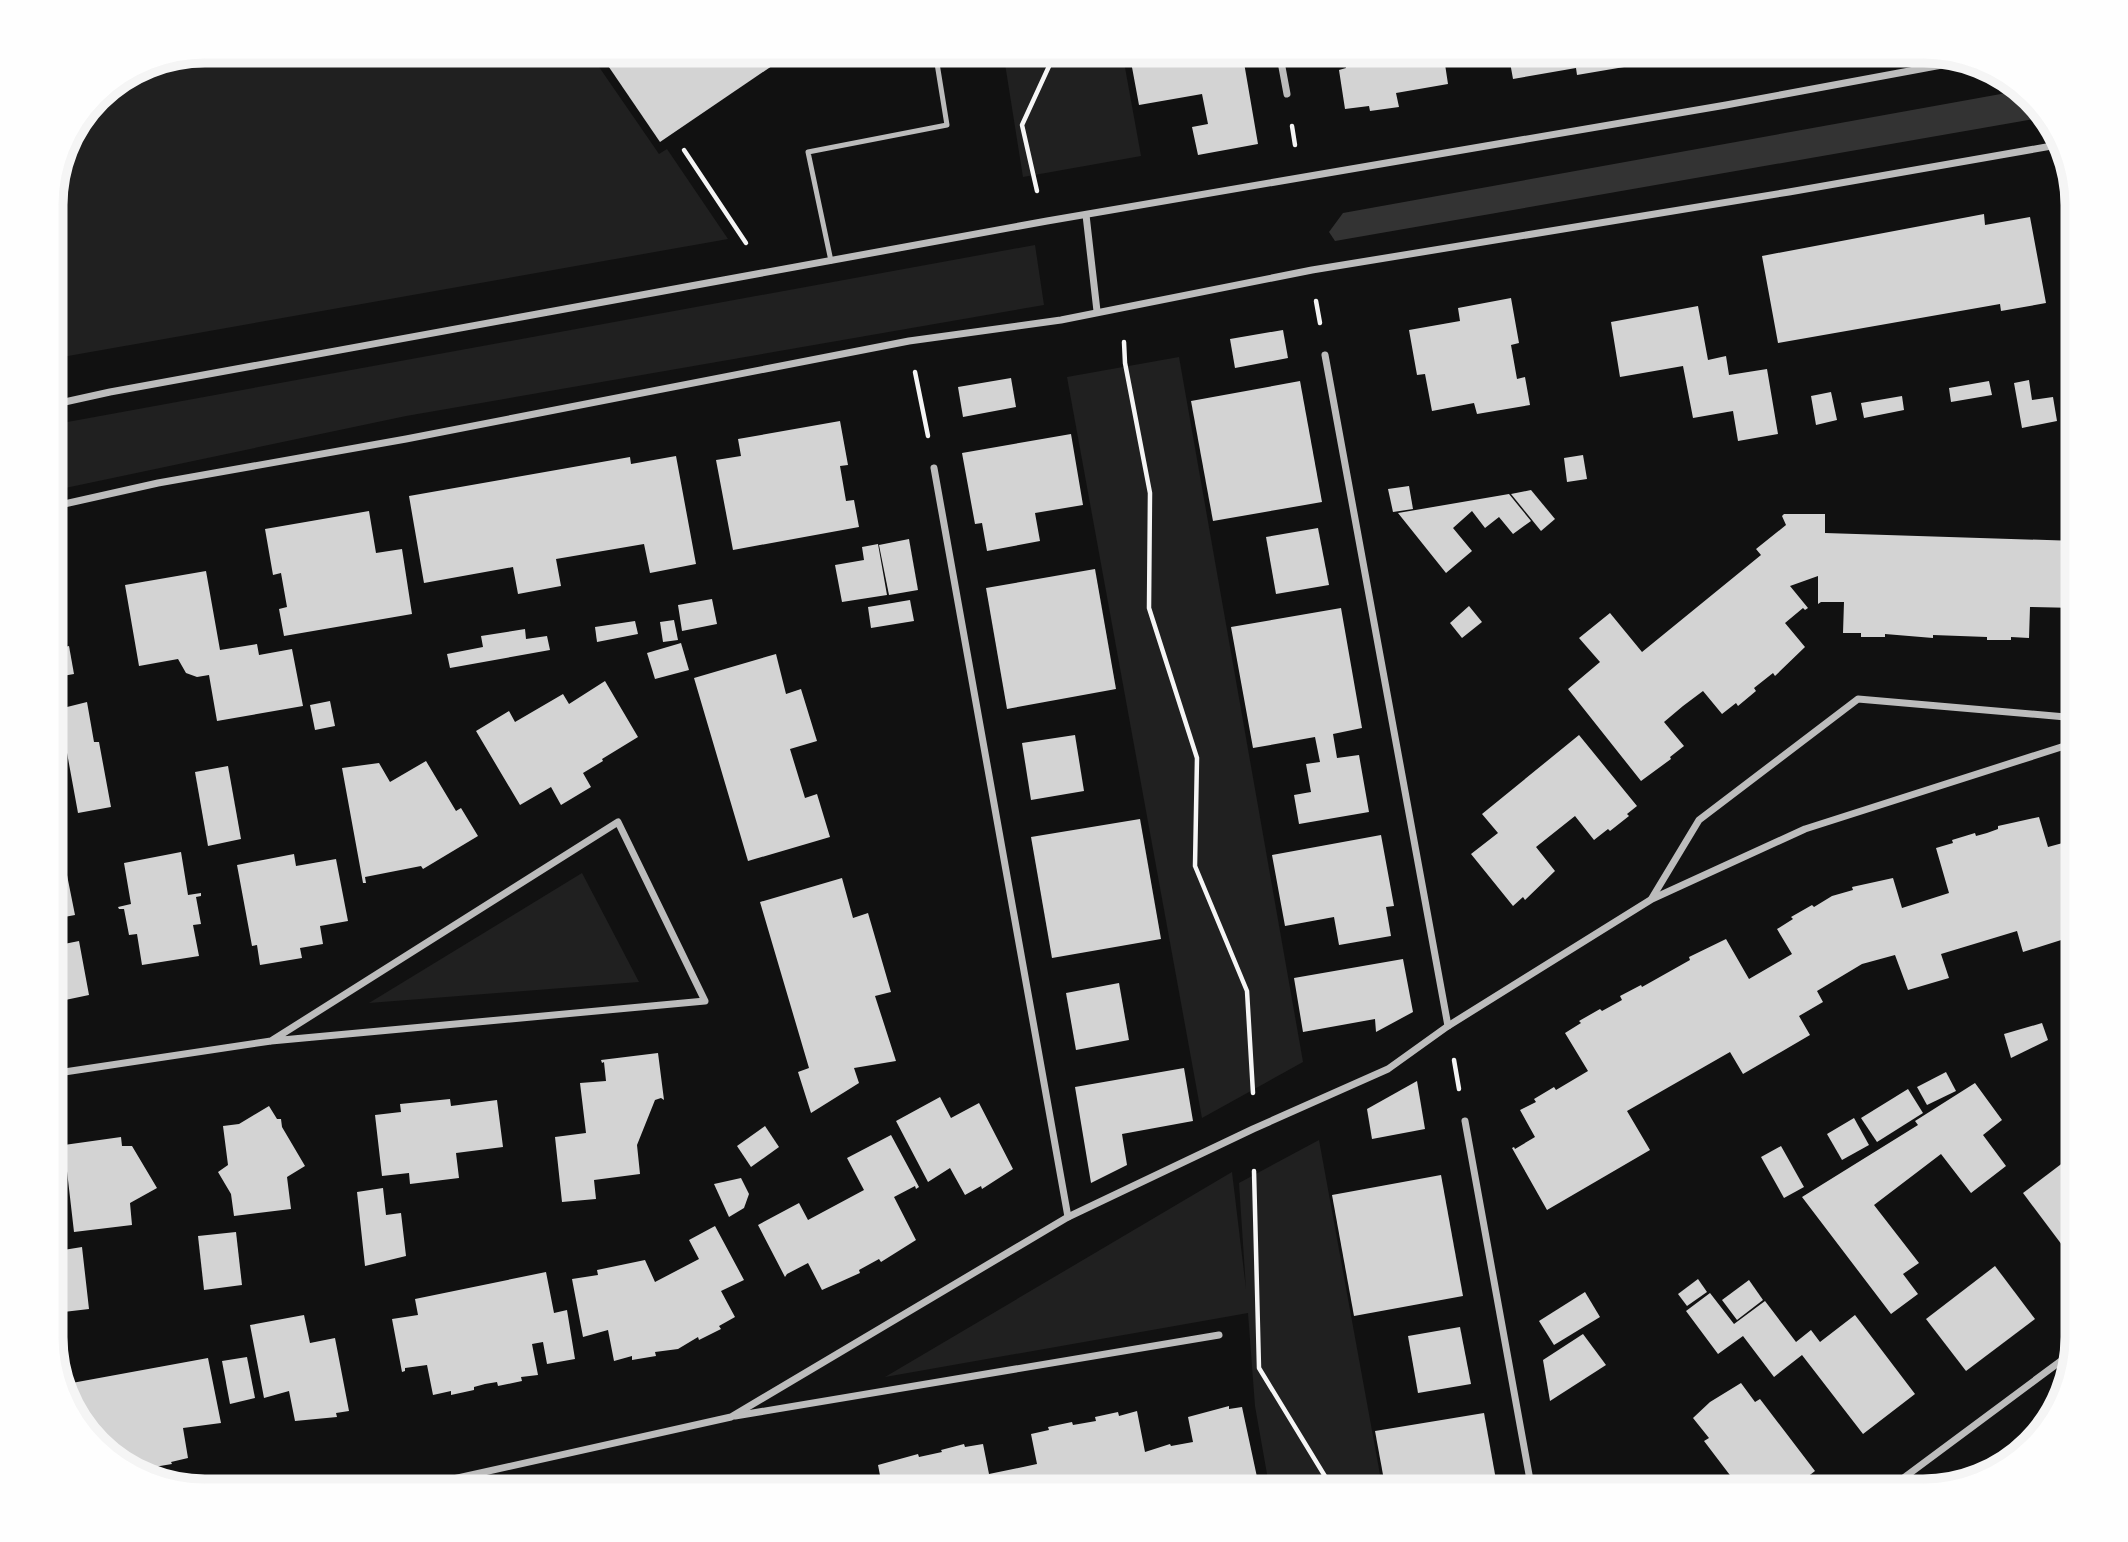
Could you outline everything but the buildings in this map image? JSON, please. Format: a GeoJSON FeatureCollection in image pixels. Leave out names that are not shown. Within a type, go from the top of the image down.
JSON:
{"type":"FeatureCollection","features":[{"type":"Feature","properties":{"kind":"street"},"geometry":{"type":"LineString","coordinates":[[1281,63],[1287,94]]}},
{"type":"Feature","properties":{"kind":"street"},"geometry":{"type":"LineString","coordinates":[[63,402],[1047,221],[1944,64]]}},
{"type":"Feature","properties":{"kind":"street"},"geometry":{"type":"LineString","coordinates":[[63,504],[158,483],[405,439],[909,341],[1061,320],[1312,270],[2052,146]]}},
{"type":"Feature","properties":{"kind":"street"},"geometry":{"type":"LineString","coordinates":[[1086,215],[1097,311]]}},
{"type":"Feature","properties":{"kind":"street"},"geometry":{"type":"LineString","coordinates":[[1325,355],[1448,1026]]}},
{"type":"Feature","properties":{"kind":"street"},"geometry":{"type":"LineString","coordinates":[[934,468],[1068,1217]]}},
{"type":"Feature","properties":{"kind":"street"},"geometry":{"type":"LineString","coordinates":[[1651,898],[1699,820],[1858,699],[2065,717]]}},
{"type":"Feature","properties":{"kind":"street"},"geometry":{"type":"LineString","coordinates":[[731,1417],[1068,1217],[1253,1129],[1388,1069],[1448,1026],[1651,898],[1805,829],[2065,746]]}},
{"type":"Feature","properties":{"kind":"street"},"geometry":{"type":"LineString","coordinates":[[63,1072],[271,1041],[705,1001],[618,822],[271,1041]]}},
{"type":"Feature","properties":{"kind":"street"},"geometry":{"type":"LineString","coordinates":[[1465,1121],[1530,1479]]}},
{"type":"Feature","properties":{"kind":"street"},"geometry":{"type":"LineString","coordinates":[[453,1479],[731,1417],[1219,1335]]}},
{"type":"Feature","properties":{"kind":"street"},"geometry":{"type":"LineString","coordinates":[[1902,1479],[2063,1359]]}},
{"type":"Feature","properties":{"kind":"lane"},"geometry":{"type":"LineString","coordinates":[[831,261],[808,152],[947,125],[936,63]]}},
{"type":"Feature","properties":{"kind":"path"},"geometry":{"type":"LineString","coordinates":[[1047,221],[1032,177],[1022,125],[1050,63]]}},
{"type":"Feature","properties":{"kind":"path"},"geometry":{"type":"LineString","coordinates":[[1287,94],[1299,179]]}},
{"type":"Feature","properties":{"kind":"path"},"geometry":{"type":"LineString","coordinates":[[684,150],[766,273]]}},
{"type":"Feature","properties":{"kind":"path"},"geometry":{"type":"LineString","coordinates":[[1312,270],[1325,355]]}},
{"type":"Feature","properties":{"kind":"path"},"geometry":{"type":"LineString","coordinates":[[1124,306],[1125,363],[1150,493],[1149,608],[1197,758],[1195,866],[1247,991],[1253,1096]]}},
{"type":"Feature","properties":{"kind":"path"},"geometry":{"type":"LineString","coordinates":[[909,341],[934,468]]}},
{"type":"Feature","properties":{"kind":"path"},"geometry":{"type":"LineString","coordinates":[[1448,1026],[1465,1121]]}},
{"type":"Feature","properties":{"kind":"path"},"geometry":{"type":"LineString","coordinates":[[1254,1171],[1259,1367],[1327,1479]]}},
{"type":"Feature","properties":{"kind":"shaded area"},"geometry":{"type":"Polygon","coordinates":[[[195,63],[596,63],[659,154],[667,149],[728,239],[63,357],[63,195],[74,150],[92,118],[118,92],[150,74],[177,66],[195,63]]]}},
{"type":"Feature","properties":{"kind":"shaded area"},"geometry":{"type":"Polygon","coordinates":[[[1005,63],[1124,63],[1141,156],[1023,177],[1005,63]]]}},
{"type":"Feature","properties":{"kind":"shaded area"},"geometry":{"type":"Polygon","coordinates":[[[2010,92],[2036,119],[1335,241],[1329,232],[1343,213],[2010,92]]]}},
{"type":"Feature","properties":{"kind":"shaded area"},"geometry":{"type":"Polygon","coordinates":[[[1035,245],[1044,305],[406,416],[63,488],[63,423],[1035,245]]]}},
{"type":"Feature","properties":{"kind":"shaded area"},"geometry":{"type":"Polygon","coordinates":[[[1179,357],[1303,1062],[1202,1118],[1067,377],[1179,357]]]}},
{"type":"Feature","properties":{"kind":"shaded area"},"geometry":{"type":"Polygon","coordinates":[[[582,873],[639,982],[369,1003],[582,873]]]}},
{"type":"Feature","properties":{"kind":"shaded area"},"geometry":{"type":"Polygon","coordinates":[[[1319,1140],[1381,1479],[1268,1479],[1255,1406],[1248,1313],[885,1377],[1232,1172],[1246,1289],[1239,1183],[1319,1140]]]}}]}
